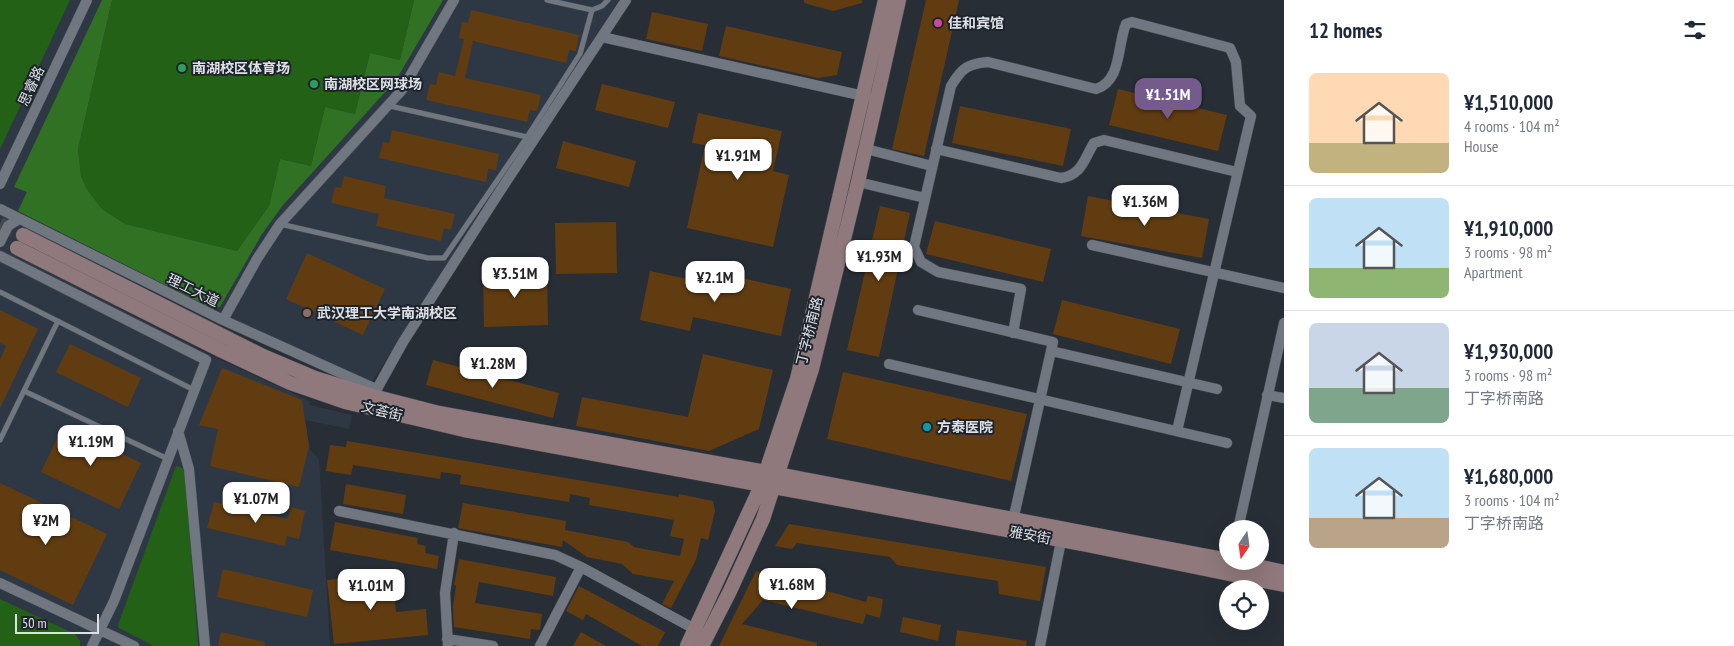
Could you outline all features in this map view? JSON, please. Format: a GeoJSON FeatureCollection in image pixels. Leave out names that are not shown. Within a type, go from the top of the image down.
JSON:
{"type":"FeatureCollection","features":[{"type":"Feature","properties":{"kind":"main road","name":"丁字桥南路"},"geometry":{"type":"LineString","coordinates":[[772,473],[812,368],[866,150],[870,97],[885,0]]}},
{"type":"Feature","properties":{"kind":"main road","name":"丁字桥南路"},"geometry":{"type":"LineString","coordinates":[[687,646],[702,637],[745,562],[768,488],[870,97],[899,0]]}},
{"type":"Feature","properties":{"kind":"main road","name":"文荟街"},"geometry":{"type":"LineString","coordinates":[[24,235],[263,356],[315,378],[375,393],[439,413],[772,473]]}},
{"type":"Feature","properties":{"kind":"main road","name":"文荟街"},"geometry":{"type":"LineString","coordinates":[[17,248],[290,383],[345,402],[464,430],[768,488]]}},
{"type":"Feature","properties":{"kind":"main road","name":"雅安街"},"geometry":{"type":"LineString","coordinates":[[772,473],[1012,526],[1061,541],[1219,563]]}},
{"type":"Feature","properties":{"kind":"main road","name":"雅安街"},"geometry":{"type":"LineString","coordinates":[[768,488],[1012,526],[1219,562]]}},
{"type":"Feature","properties":{"kind":"main road","name":"雅安街"},"geometry":{"type":"LineString","coordinates":[[1245,570],[1284,585]]}},
{"type":"Feature","properties":{"kind":"main road","name":"雅安街"},"geometry":{"type":"LineString","coordinates":[[1269,570],[1284,572]]}},
{"type":"Feature","properties":{"kind":"street","name":"思睿路"},"geometry":{"type":"LineString","coordinates":[[0,184],[87,0]]}},
{"type":"Feature","properties":{"kind":"street"},"geometry":{"type":"LineString","coordinates":[[224,320],[257,259],[280,224],[305,194],[390,106],[410,78],[454,0]]}},
{"type":"Feature","properties":{"kind":"street"},"geometry":{"type":"LineString","coordinates":[[375,393],[489,208],[626,0]]}},
{"type":"Feature","properties":{"kind":"street"},"geometry":{"type":"LineString","coordinates":[[1013,333],[1021,289],[938,272],[921,262],[916,255],[914,247],[951,86],[959,73],[971,64],[988,62],[1096,89],[1110,82],[1122,33],[1126,24],[1132,22],[1230,48],[1236,62],[1240,106],[1251,116],[1177,431]]}},
{"type":"Feature","properties":{"kind":"street"},"geometry":{"type":"LineString","coordinates":[[602,37],[870,97]]}},
{"type":"Feature","properties":{"kind":"street"},"geometry":{"type":"LineString","coordinates":[[936,149],[1061,178],[1070,176],[1078,171],[1094,143],[1104,140],[1237,172]]}},
{"type":"Feature","properties":{"kind":"street"},"geometry":{"type":"LineString","coordinates":[[866,150],[932,166]]}},
{"type":"Feature","properties":{"kind":"street"},"geometry":{"type":"LineString","coordinates":[[858,182],[925,198]]}},
{"type":"Feature","properties":{"kind":"street","name":"理工大道"},"geometry":{"type":"LineString","coordinates":[[0,209],[375,393]]}},
{"type":"Feature","properties":{"kind":"street"},"geometry":{"type":"LineString","coordinates":[[0,242],[8,226],[19,219]]}},
{"type":"Feature","properties":{"kind":"street"},"geometry":{"type":"LineString","coordinates":[[1092,245],[1284,288]]}},
{"type":"Feature","properties":{"kind":"street"},"geometry":{"type":"LineString","coordinates":[[0,256],[206,360],[102,631],[92,646]]}},
{"type":"Feature","properties":{"kind":"street"},"geometry":{"type":"LineString","coordinates":[[918,310],[1053,342],[1012,526]]}},
{"type":"Feature","properties":{"kind":"street"},"geometry":{"type":"LineString","coordinates":[[1240,520],[1284,322]]}},
{"type":"Feature","properties":{"kind":"street"},"geometry":{"type":"LineString","coordinates":[[1051,351],[1217,389]]}},
{"type":"Feature","properties":{"kind":"street"},"geometry":{"type":"LineString","coordinates":[[889,364],[1227,442]]}},
{"type":"Feature","properties":{"kind":"street"},"geometry":{"type":"LineString","coordinates":[[1267,394],[1284,398]]}},
{"type":"Feature","properties":{"kind":"street"},"geometry":{"type":"LineString","coordinates":[[178,431],[189,469],[205,646]]}},
{"type":"Feature","properties":{"kind":"street"},"geometry":{"type":"LineString","coordinates":[[339,511],[541,551],[581,567],[702,637]]}},
{"type":"Feature","properties":{"kind":"street"},"geometry":{"type":"LineString","coordinates":[[454,533],[446,583],[448,643],[493,646]]}},
{"type":"Feature","properties":{"kind":"street"},"geometry":{"type":"LineString","coordinates":[[1040,646],[1061,541]]}},
{"type":"Feature","properties":{"kind":"street"},"geometry":{"type":"LineString","coordinates":[[540,646],[581,567]]}},
{"type":"Feature","properties":{"kind":"street"},"geometry":{"type":"LineString","coordinates":[[0,583],[134,646]]}},
{"type":"Feature","properties":{"kind":"lane"},"geometry":{"type":"LineString","coordinates":[[547,0],[592,10],[602,6],[608,0]]}},
{"type":"Feature","properties":{"kind":"lane"},"geometry":{"type":"LineString","coordinates":[[280,224],[440,260],[447,254],[527,137],[580,54],[592,10]]}},
{"type":"Feature","properties":{"kind":"lane"},"geometry":{"type":"LineString","coordinates":[[390,106],[527,137]]}},
{"type":"Feature","properties":{"kind":"lane"},"geometry":{"type":"LineString","coordinates":[[0,292],[194,390]]}},
{"type":"Feature","properties":{"kind":"lane"},"geometry":{"type":"LineString","coordinates":[[0,438],[58,321]]}},
{"type":"Feature","properties":{"kind":"lane"},"geometry":{"type":"LineString","coordinates":[[24,392],[168,459]]}},
{"type":"Feature","properties":{"kind":"shaded area","name":"武汉理工大学南湖校区"},"geometry":{"type":"Polygon","coordinates":[[[0,0],[619,0],[368,388],[233,331],[27,228],[14,255],[216,358],[310,401],[309,405],[352,415],[349,429],[305,420],[310,450],[319,459],[330,646],[0,646],[0,0]]]}},
{"type":"Feature","properties":{"kind":"green space"},"geometry":{"type":"Polygon","coordinates":[[[0,0],[70,0],[0,149],[0,0]]]}},
{"type":"Feature","properties":{"kind":"green space"},"geometry":{"type":"Polygon","coordinates":[[[102,0],[112,0],[78,149],[81,176],[86,188],[102,209],[125,224],[237,251],[269,206],[280,159],[311,166],[325,107],[355,114],[370,53],[400,60],[414,0],[443,0],[396,80],[283,205],[262,234],[220,307],[213,309],[18,211],[27,192],[14,187],[102,0]]]}},
{"type":"Feature","properties":{"kind":"green space","name":"南湖校区体育场"},"geometry":{"type":"Polygon","coordinates":[[[112,0],[414,0],[400,60],[370,53],[355,114],[325,107],[311,166],[280,159],[269,206],[237,251],[125,224],[102,209],[86,188],[81,176],[78,149],[112,0]]]}},
{"type":"Feature","properties":{"kind":"green space"},"geometry":{"type":"Polygon","coordinates":[[[176,466],[185,469],[198,646],[154,646],[119,628],[118,625],[176,466]]]}},
{"type":"Feature","properties":{"kind":"green space"},"geometry":{"type":"Polygon","coordinates":[[[0,599],[75,634],[80,641],[80,646],[0,646],[0,599]]]}},
{"type":"Feature","properties":{"kind":"building"},"geometry":{"type":"Polygon","coordinates":[[[804,0],[862,0],[862,3],[833,11],[804,3],[804,0]]]}},
{"type":"Feature","properties":{"kind":"building"},"geometry":{"type":"Polygon","coordinates":[[[926,0],[959,0],[924,156],[892,149],[926,0]]]}},
{"type":"Feature","properties":{"kind":"building"},"geometry":{"type":"Polygon","coordinates":[[[471,10],[579,35],[576,51],[569,50],[566,63],[473,41],[465,78],[541,95],[537,111],[530,110],[527,122],[426,100],[430,84],[436,85],[439,72],[455,76],[464,39],[459,38],[462,22],[468,23],[471,10]]]}},
{"type":"Feature","properties":{"kind":"building"},"geometry":{"type":"Polygon","coordinates":[[[652,12],[708,24],[702,51],[646,39],[652,12]]]}},
{"type":"Feature","properties":{"kind":"building"},"geometry":{"type":"Polygon","coordinates":[[[726,26],[842,52],[837,75],[818,78],[719,56],[726,26]]]}},
{"type":"Feature","properties":{"kind":"building"},"geometry":{"type":"Polygon","coordinates":[[[602,84],[675,102],[668,128],[595,110],[602,84]]]}},
{"type":"Feature","properties":{"kind":"building"},"geometry":{"type":"Polygon","coordinates":[[[1118,89],[1227,115],[1218,151],[1109,125],[1118,89]]]}},
{"type":"Feature","properties":{"kind":"building"},"geometry":{"type":"Polygon","coordinates":[[[960,106],[1071,129],[1063,166],[952,143],[960,106]]]}},
{"type":"Feature","properties":{"kind":"building"},"geometry":{"type":"Polygon","coordinates":[[[698,113],[782,131],[773,171],[789,175],[773,247],[687,228],[705,145],[692,143],[698,113]]]}},
{"type":"Feature","properties":{"kind":"building"},"geometry":{"type":"Polygon","coordinates":[[[392,130],[499,154],[496,170],[488,169],[486,182],[379,158],[383,142],[389,143],[392,130]]]}},
{"type":"Feature","properties":{"kind":"building"},"geometry":{"type":"Polygon","coordinates":[[[563,141],[636,161],[629,187],[556,168],[563,141]]]}},
{"type":"Feature","properties":{"kind":"building"},"geometry":{"type":"Polygon","coordinates":[[[344,176],[386,186],[384,198],[455,214],[451,230],[444,228],[441,241],[376,226],[379,214],[331,203],[335,187],[341,188],[344,176]]]}},
{"type":"Feature","properties":{"kind":"building"},"geometry":{"type":"Polygon","coordinates":[[[1088,196],[1209,219],[1202,258],[1081,236],[1088,196]]]}},
{"type":"Feature","properties":{"kind":"building"},"geometry":{"type":"Polygon","coordinates":[[[880,206],[910,213],[879,357],[847,350],[880,206]]]}},
{"type":"Feature","properties":{"kind":"building"},"geometry":{"type":"Polygon","coordinates":[[[935,221],[1051,249],[1043,282],[926,254],[935,221]]]}},
{"type":"Feature","properties":{"kind":"building"},"geometry":{"type":"Polygon","coordinates":[[[616,222],[617,273],[556,274],[555,223],[616,222]]]}},
{"type":"Feature","properties":{"kind":"building"},"geometry":{"type":"Polygon","coordinates":[[[307,253],[385,289],[363,335],[286,299],[307,253]]]}},
{"type":"Feature","properties":{"kind":"building"},"geometry":{"type":"Polygon","coordinates":[[[650,271],[716,285],[719,273],[791,289],[781,336],[693,317],[690,331],[640,320],[650,271]]]}},
{"type":"Feature","properties":{"kind":"building"},"geometry":{"type":"Polygon","coordinates":[[[547,272],[548,325],[484,327],[483,273],[547,272]]]}},
{"type":"Feature","properties":{"kind":"building"},"geometry":{"type":"Polygon","coordinates":[[[1062,300],[1180,329],[1171,364],[1053,334],[1062,300]]]}},
{"type":"Feature","properties":{"kind":"building"},"geometry":{"type":"Polygon","coordinates":[[[0,310],[38,329],[0,408],[0,360],[6,346],[0,343],[0,310]]]}},
{"type":"Feature","properties":{"kind":"building"},"geometry":{"type":"Polygon","coordinates":[[[70,344],[141,378],[128,407],[56,372],[70,344]]]}},
{"type":"Feature","properties":{"kind":"building"},"geometry":{"type":"Polygon","coordinates":[[[703,354],[773,370],[759,429],[709,451],[576,426],[582,397],[688,417],[703,354]]]}},
{"type":"Feature","properties":{"kind":"building"},"geometry":{"type":"Polygon","coordinates":[[[433,360],[559,393],[553,418],[426,385],[433,360]]]}},
{"type":"Feature","properties":{"kind":"building"},"geometry":{"type":"Polygon","coordinates":[[[222,368],[302,400],[309,446],[299,487],[210,466],[218,429],[199,425],[222,368]]]}},
{"type":"Feature","properties":{"kind":"building","name":"方泰医院"},"geometry":{"type":"Polygon","coordinates":[[[843,372],[1027,414],[1011,481],[827,439],[843,372]]]}},
{"type":"Feature","properties":{"kind":"building"},"geometry":{"type":"Polygon","coordinates":[[[63,426],[141,463],[119,509],[41,472],[63,426]]]}},
{"type":"Feature","properties":{"kind":"building"},"geometry":{"type":"Polygon","coordinates":[[[347,441],[679,497],[679,494],[713,501],[715,511],[708,540],[701,538],[696,560],[671,608],[662,604],[674,581],[633,574],[622,564],[587,557],[563,540],[562,547],[458,528],[463,503],[566,521],[565,530],[628,542],[634,547],[680,556],[684,539],[670,536],[674,520],[589,505],[590,498],[570,494],[569,502],[460,484],[461,475],[441,472],[440,479],[353,465],[351,475],[326,471],[330,445],[346,447],[347,441]]]}},
{"type":"Feature","properties":{"kind":"building"},"geometry":{"type":"Polygon","coordinates":[[[0,483],[107,534],[73,605],[0,570],[0,483]]]}},
{"type":"Feature","properties":{"kind":"building"},"geometry":{"type":"Polygon","coordinates":[[[346,484],[406,495],[403,514],[343,504],[346,484]]]}},
{"type":"Feature","properties":{"kind":"building"},"geometry":{"type":"Polygon","coordinates":[[[214,502],[288,519],[291,507],[305,511],[299,539],[287,536],[285,546],[207,528],[214,502]]]}},
{"type":"Feature","properties":{"kind":"building"},"geometry":{"type":"Polygon","coordinates":[[[335,522],[418,538],[417,544],[426,546],[425,553],[439,556],[437,569],[330,550],[335,522]]]}},
{"type":"Feature","properties":{"kind":"building"},"geometry":{"type":"Polygon","coordinates":[[[789,524],[1046,567],[1040,601],[999,594],[998,581],[897,565],[890,557],[797,543],[792,549],[775,546],[789,524]]]}},
{"type":"Feature","properties":{"kind":"building"},"geometry":{"type":"Polygon","coordinates":[[[459,559],[556,577],[553,596],[479,582],[475,603],[542,614],[540,630],[531,629],[530,639],[454,627],[453,607],[456,586],[454,585],[459,559]]]}},
{"type":"Feature","properties":{"kind":"building"},"geometry":{"type":"Polygon","coordinates":[[[223,569],[313,590],[307,617],[217,597],[223,569]]]}},
{"type":"Feature","properties":{"kind":"building"},"geometry":{"type":"Polygon","coordinates":[[[756,571],[866,602],[868,596],[883,599],[880,618],[866,614],[863,624],[763,600],[742,624],[817,643],[817,646],[719,646],[756,571]]]}},
{"type":"Feature","properties":{"kind":"building"},"geometry":{"type":"Polygon","coordinates":[[[392,574],[396,612],[426,609],[428,635],[334,644],[327,580],[392,574]]]}},
{"type":"Feature","properties":{"kind":"building"},"geometry":{"type":"Polygon","coordinates":[[[579,586],[665,632],[658,646],[642,646],[586,614],[583,620],[566,611],[579,586]]]}},
{"type":"Feature","properties":{"kind":"building"},"geometry":{"type":"Polygon","coordinates":[[[903,617],[941,625],[938,641],[900,632],[903,617]]]}},
{"type":"Feature","properties":{"kind":"building"},"geometry":{"type":"Polygon","coordinates":[[[957,630],[1027,641],[1026,646],[955,646],[957,630]]]}},
{"type":"Feature","properties":{"kind":"building"},"geometry":{"type":"Polygon","coordinates":[[[221,632],[265,642],[264,646],[218,646],[221,632]]]}},
{"type":"Feature","properties":{"kind":"building"},"geometry":{"type":"Polygon","coordinates":[[[581,632],[606,646],[573,646],[581,632]]]}},
{"type":"Feature","properties":{"kind":"tunnel"},"geometry":{"type":"LineString","coordinates":[[0,224],[23,235]]}},
{"type":"Feature","properties":{"kind":"place","name":"佳和宾馆"},"geometry":{"type":"Point","coordinates":[938,23]}},
{"type":"Feature","properties":{"kind":"place","name":"南湖校区体育场"},"geometry":{"type":"Point","coordinates":[182,68]}},
{"type":"Feature","properties":{"kind":"place","name":"南湖校区网球场"},"geometry":{"type":"Point","coordinates":[314,84]}},
{"type":"Feature","properties":{"kind":"place","name":"武汉理工大学南湖校区"},"geometry":{"type":"Point","coordinates":[307,313]}},
{"type":"Feature","properties":{"kind":"place","name":"方泰医院"},"geometry":{"type":"Point","coordinates":[927,427]}}]}
